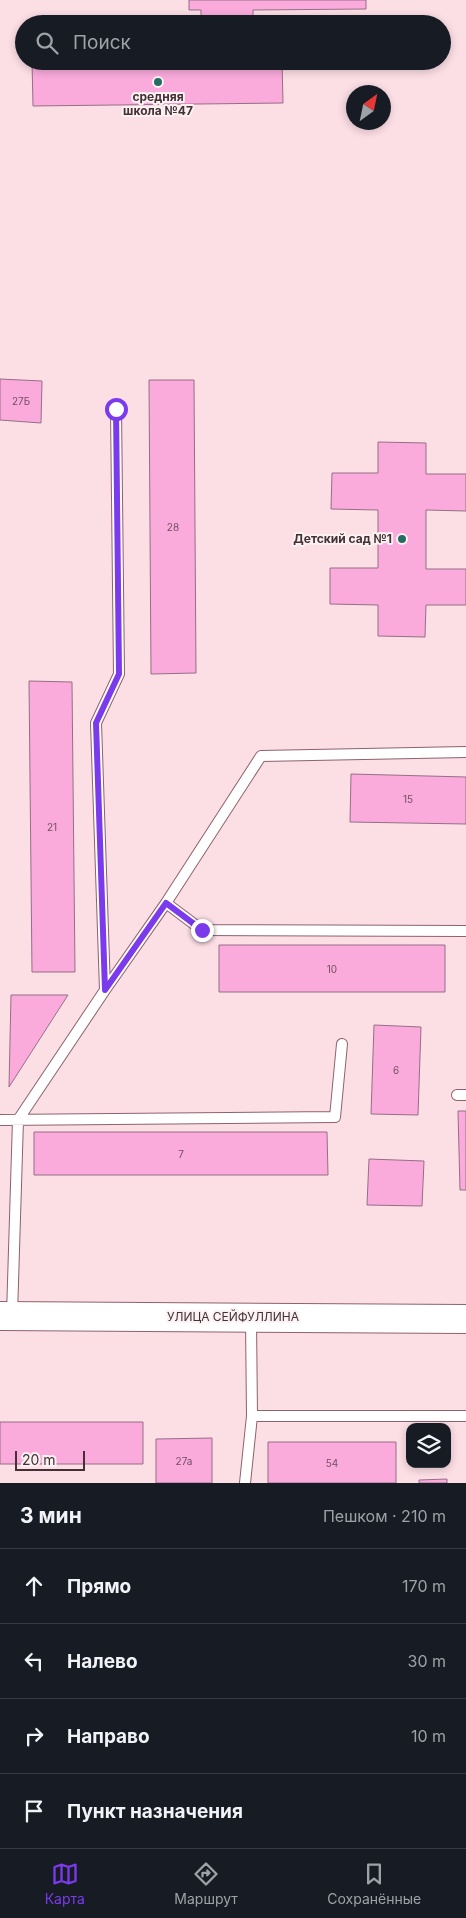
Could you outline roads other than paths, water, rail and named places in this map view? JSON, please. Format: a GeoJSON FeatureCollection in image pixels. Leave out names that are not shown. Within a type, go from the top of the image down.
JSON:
{"type":"FeatureCollection","features":[{"type":"Feature","properties":{"kind":"street","name":"УЛИЦА СЕЙФУЛЛИНА"},"geometry":{"type":"LineString","coordinates":[[6,1316],[466,1319]]}},
{"type":"Feature","properties":{"kind":"lane"},"geometry":{"type":"LineString","coordinates":[[105,990],[96,723],[119,674],[116,409]]}},
{"type":"Feature","properties":{"kind":"lane"},"geometry":{"type":"LineString","coordinates":[[6,1316],[18,1120],[166,903],[261,756],[466,752]]}},
{"type":"Feature","properties":{"kind":"lane"},"geometry":{"type":"LineString","coordinates":[[166,903],[202,930],[466,931]]}},
{"type":"Feature","properties":{"kind":"lane"},"geometry":{"type":"LineString","coordinates":[[0,1120],[335,1117],[342,1044]]}},
{"type":"Feature","properties":{"kind":"lane"},"geometry":{"type":"LineString","coordinates":[[245,1483],[252,1416],[251,1317]]}},
{"type":"Feature","properties":{"kind":"lane"},"geometry":{"type":"LineString","coordinates":[[252,1416],[466,1416]]}},
{"type":"Feature","properties":{"kind":"place","name":"средняя школа №47"},"geometry":{"type":"Point","coordinates":[158,82]}},
{"type":"Feature","properties":{"kind":"place","name":"Детский сад №1"},"geometry":{"type":"Point","coordinates":[402,539]}}]}
